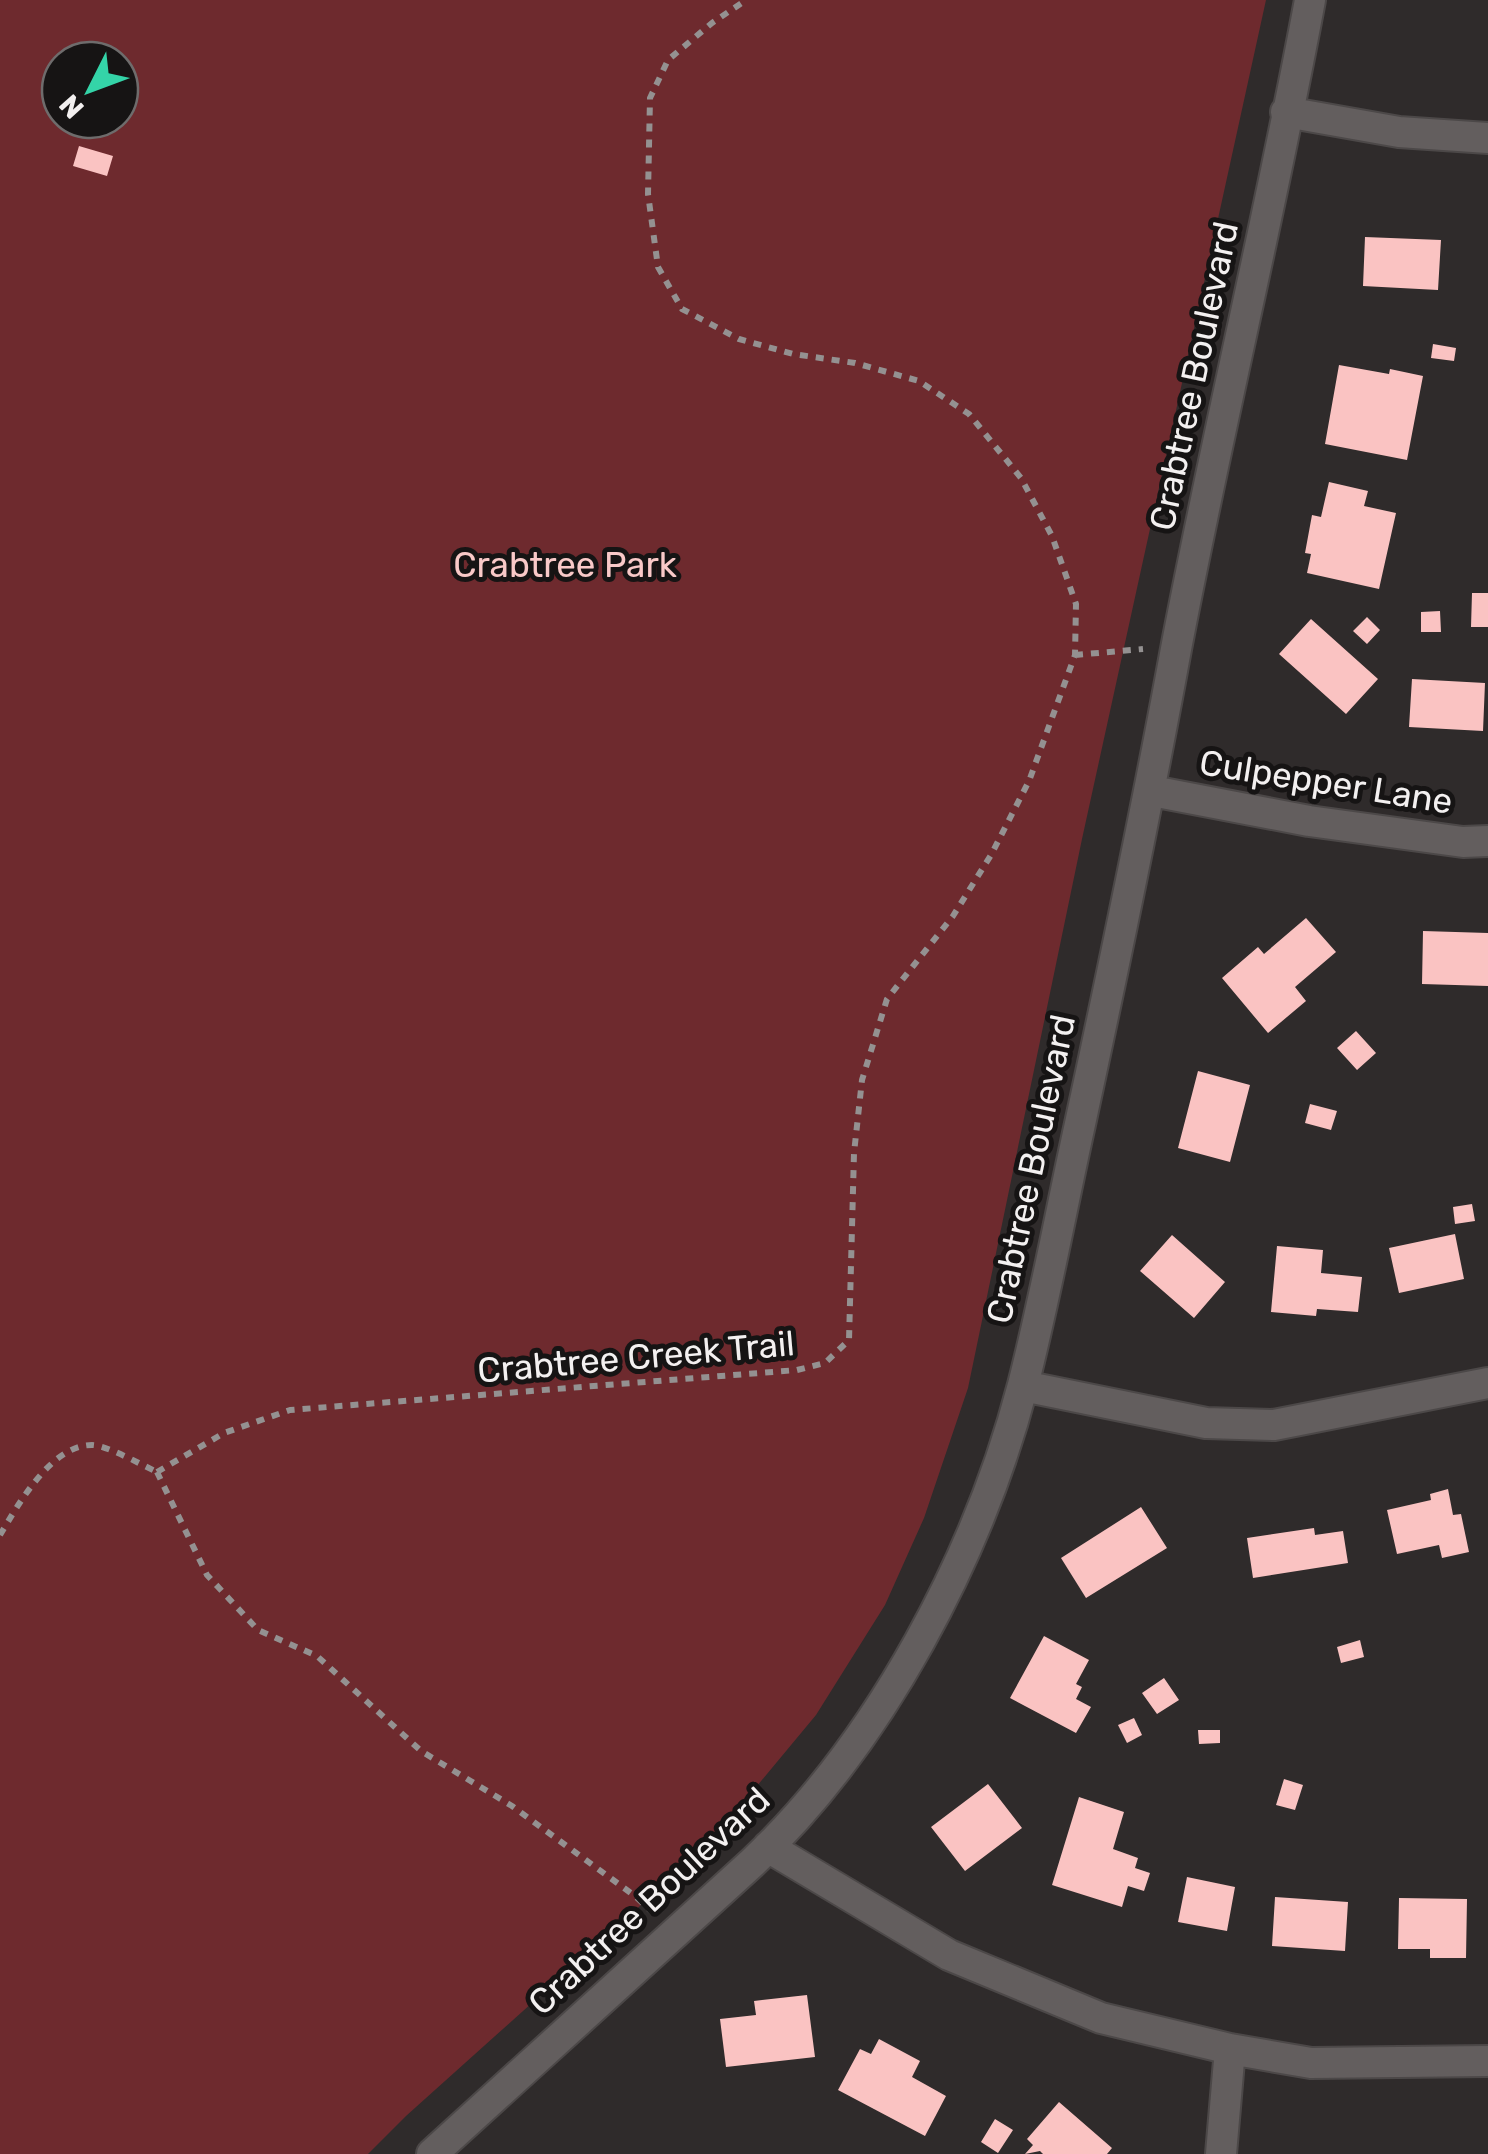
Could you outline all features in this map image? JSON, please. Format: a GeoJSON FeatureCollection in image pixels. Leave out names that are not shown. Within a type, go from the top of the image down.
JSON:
{"type":"FeatureCollection","features":[{"type":"Feature","properties":{"kind":"street","name":"Crabtree Boulevard"},"geometry":{"type":"LineString","coordinates":[[432,2154],[768,1847],[799,1814],[921,1642],[988,1495],[1023,1386],[1152,792],[1177,646],[1310,0]]}},
{"type":"Feature","properties":{"kind":"street"},"geometry":{"type":"LineString","coordinates":[[1286,112],[1399,132],[1488,138]]}},
{"type":"Feature","properties":{"kind":"street","name":"Culpepper Lane"},"geometry":{"type":"LineString","coordinates":[[1152,792],[1309,821],[1463,842],[1488,841]]}},
{"type":"Feature","properties":{"kind":"street"},"geometry":{"type":"LineString","coordinates":[[1023,1386],[1206,1423],[1274,1425],[1488,1383]]}},
{"type":"Feature","properties":{"kind":"street"},"geometry":{"type":"LineString","coordinates":[[768,1847],[949,1955],[1101,2018],[1230,2050],[1311,2063],[1488,2061]]}},
{"type":"Feature","properties":{"kind":"street"},"geometry":{"type":"LineString","coordinates":[[1220,2154],[1230,2050]]}},
{"type":"Feature","properties":{"kind":"path","name":"Crabtree Creek Trail"},"geometry":{"type":"LineString","coordinates":[[157,1472],[224,1433],[290,1410],[797,1370],[825,1363],[850,1340],[856,1124],[862,1080],[887,999],[953,916],[992,855],[1029,781],[1075,654],[1076,604],[1052,536],[1021,478],[968,414],[919,381],[739,339],[682,309],[658,266],[648,194],[650,98],[668,60],[712,22],[746,0]]}},
{"type":"Feature","properties":{"kind":"path"},"geometry":{"type":"LineString","coordinates":[[1075,654],[1177,646]]}},
{"type":"Feature","properties":{"kind":"path"},"geometry":{"type":"LineString","coordinates":[[0,1535],[46,1467],[66,1454],[92,1445],[157,1472],[207,1575],[258,1630],[317,1656],[421,1751],[512,1806],[634,1896],[674,1933]]}},
{"type":"Feature","properties":{"kind":"green space","name":"Crabtree Park"},"geometry":{"type":"Polygon","coordinates":[[[0,0],[1266,0],[1082,839],[968,1388],[924,1518],[885,1605],[816,1715],[722,1828],[368,2154],[0,2154],[0,0]]]}},
{"type":"Feature","properties":{"kind":"building"},"geometry":{"type":"Polygon","coordinates":[[[79,146],[113,156],[107,176],[73,166],[79,146]]]}},
{"type":"Feature","properties":{"kind":"building"},"geometry":{"type":"Polygon","coordinates":[[[1365,237],[1441,240],[1438,290],[1363,286],[1365,237]]]}},
{"type":"Feature","properties":{"kind":"building"},"geometry":{"type":"Polygon","coordinates":[[[1433,344],[1456,348],[1454,361],[1431,358],[1433,344]]]}},
{"type":"Feature","properties":{"kind":"building"},"geometry":{"type":"Polygon","coordinates":[[[1339,365],[1423,376],[1407,460],[1325,444],[1339,365]]]}},
{"type":"Feature","properties":{"kind":"building"},"geometry":{"type":"Polygon","coordinates":[[[1329,482],[1368,491],[1364,506],[1396,513],[1379,589],[1307,573],[1311,554],[1305,553],[1312,515],[1321,517],[1329,482]]]}},
{"type":"Feature","properties":{"kind":"building"},"geometry":{"type":"Polygon","coordinates":[[[1472,593],[1488,593],[1488,627],[1471,627],[1472,593]]]}},
{"type":"Feature","properties":{"kind":"building"},"geometry":{"type":"Polygon","coordinates":[[[1440,611],[1441,632],[1421,632],[1421,612],[1440,611]]]}},
{"type":"Feature","properties":{"kind":"building"},"geometry":{"type":"Polygon","coordinates":[[[1367,617],[1380,630],[1367,644],[1353,631],[1367,617]]]}},
{"type":"Feature","properties":{"kind":"building"},"geometry":{"type":"Polygon","coordinates":[[[1311,619],[1378,679],[1346,714],[1279,654],[1311,619]]]}},
{"type":"Feature","properties":{"kind":"building"},"geometry":{"type":"Polygon","coordinates":[[[1412,679],[1485,683],[1483,731],[1409,727],[1412,679]]]}},
{"type":"Feature","properties":{"kind":"building"},"geometry":{"type":"Polygon","coordinates":[[[1306,918],[1336,952],[1295,987],[1306,1001],[1268,1033],[1222,978],[1258,947],[1264,954],[1306,918]]]}},
{"type":"Feature","properties":{"kind":"building"},"geometry":{"type":"Polygon","coordinates":[[[1423,931],[1488,933],[1488,986],[1422,984],[1423,931]]]}},
{"type":"Feature","properties":{"kind":"building"},"geometry":{"type":"Polygon","coordinates":[[[1356,1031],[1376,1053],[1357,1070],[1337,1048],[1356,1031]]]}},
{"type":"Feature","properties":{"kind":"building"},"geometry":{"type":"Polygon","coordinates":[[[1198,1071],[1250,1085],[1230,1162],[1178,1148],[1198,1071]]]}},
{"type":"Feature","properties":{"kind":"building"},"geometry":{"type":"Polygon","coordinates":[[[1310,1104],[1337,1111],[1331,1130],[1305,1123],[1310,1104]]]}},
{"type":"Feature","properties":{"kind":"building"},"geometry":{"type":"Polygon","coordinates":[[[1472,1204],[1475,1221],[1455,1224],[1453,1207],[1472,1204]]]}},
{"type":"Feature","properties":{"kind":"building"},"geometry":{"type":"Polygon","coordinates":[[[1455,1234],[1464,1279],[1399,1293],[1389,1248],[1455,1234]]]}},
{"type":"Feature","properties":{"kind":"building"},"geometry":{"type":"Polygon","coordinates":[[[1172,1235],[1225,1282],[1194,1318],[1140,1271],[1172,1235]]]}},
{"type":"Feature","properties":{"kind":"building"},"geometry":{"type":"Polygon","coordinates":[[[1277,1246],[1323,1250],[1321,1273],[1362,1277],[1358,1312],[1317,1309],[1316,1316],[1271,1312],[1277,1246]]]}},
{"type":"Feature","properties":{"kind":"building"},"geometry":{"type":"Polygon","coordinates":[[[1448,1489],[1453,1515],[1461,1514],[1469,1552],[1442,1558],[1439,1545],[1397,1554],[1387,1510],[1431,1500],[1430,1494],[1448,1489]]]}},
{"type":"Feature","properties":{"kind":"building"},"geometry":{"type":"Polygon","coordinates":[[[1141,1507],[1167,1548],[1086,1598],[1061,1558],[1141,1507]]]}},
{"type":"Feature","properties":{"kind":"building"},"geometry":{"type":"Polygon","coordinates":[[[1314,1528],[1315,1535],[1343,1531],[1348,1563],[1253,1578],[1247,1538],[1314,1528]]]}},
{"type":"Feature","properties":{"kind":"building"},"geometry":{"type":"Polygon","coordinates":[[[1044,1636],[1089,1660],[1076,1684],[1082,1687],[1076,1699],[1091,1707],[1076,1733],[1010,1698],[1044,1636]]]}},
{"type":"Feature","properties":{"kind":"building"},"geometry":{"type":"Polygon","coordinates":[[[1360,1640],[1364,1657],[1341,1663],[1337,1647],[1360,1640]]]}},
{"type":"Feature","properties":{"kind":"building"},"geometry":{"type":"Polygon","coordinates":[[[1164,1678],[1179,1700],[1157,1714],[1142,1693],[1164,1678]]]}},
{"type":"Feature","properties":{"kind":"building"},"geometry":{"type":"Polygon","coordinates":[[[1134,1718],[1142,1735],[1127,1743],[1118,1725],[1134,1718]]]}},
{"type":"Feature","properties":{"kind":"building"},"geometry":{"type":"Polygon","coordinates":[[[1198,1730],[1220,1730],[1220,1743],[1199,1744],[1198,1730]]]}},
{"type":"Feature","properties":{"kind":"building"},"geometry":{"type":"Polygon","coordinates":[[[1284,1779],[1303,1785],[1295,1810],[1276,1805],[1284,1779]]]}},
{"type":"Feature","properties":{"kind":"building"},"geometry":{"type":"Polygon","coordinates":[[[988,1784],[1022,1828],[965,1871],[931,1827],[988,1784]]]}},
{"type":"Feature","properties":{"kind":"building"},"geometry":{"type":"Polygon","coordinates":[[[1079,1797],[1124,1812],[1113,1849],[1138,1858],[1135,1868],[1150,1873],[1144,1891],[1128,1886],[1122,1907],[1052,1885],[1079,1797]]]}},
{"type":"Feature","properties":{"kind":"building"},"geometry":{"type":"Polygon","coordinates":[[[1187,1877],[1235,1887],[1227,1931],[1178,1922],[1187,1877]]]}},
{"type":"Feature","properties":{"kind":"building"},"geometry":{"type":"Polygon","coordinates":[[[1275,1897],[1348,1902],[1345,1951],[1272,1946],[1275,1897]]]}},
{"type":"Feature","properties":{"kind":"building"},"geometry":{"type":"Polygon","coordinates":[[[1399,1898],[1467,1899],[1466,1958],[1430,1958],[1430,1949],[1398,1949],[1399,1898]]]}},
{"type":"Feature","properties":{"kind":"building"},"geometry":{"type":"Polygon","coordinates":[[[807,1995],[815,2057],[726,2067],[720,2019],[756,2015],[754,2001],[807,1995]]]}},
{"type":"Feature","properties":{"kind":"building"},"geometry":{"type":"Polygon","coordinates":[[[879,2039],[920,2061],[912,2077],[946,2096],[925,2136],[838,2090],[860,2049],[871,2054],[879,2039]]]}},
{"type":"Feature","properties":{"kind":"building"},"geometry":{"type":"Polygon","coordinates":[[[1059,2102],[1112,2148],[1107,2154],[1025,2154],[1033,2145],[1027,2139],[1059,2102]]]}},
{"type":"Feature","properties":{"kind":"building"},"geometry":{"type":"Polygon","coordinates":[[[995,2119],[1013,2130],[998,2153],[981,2142],[995,2119]]]}}]}
